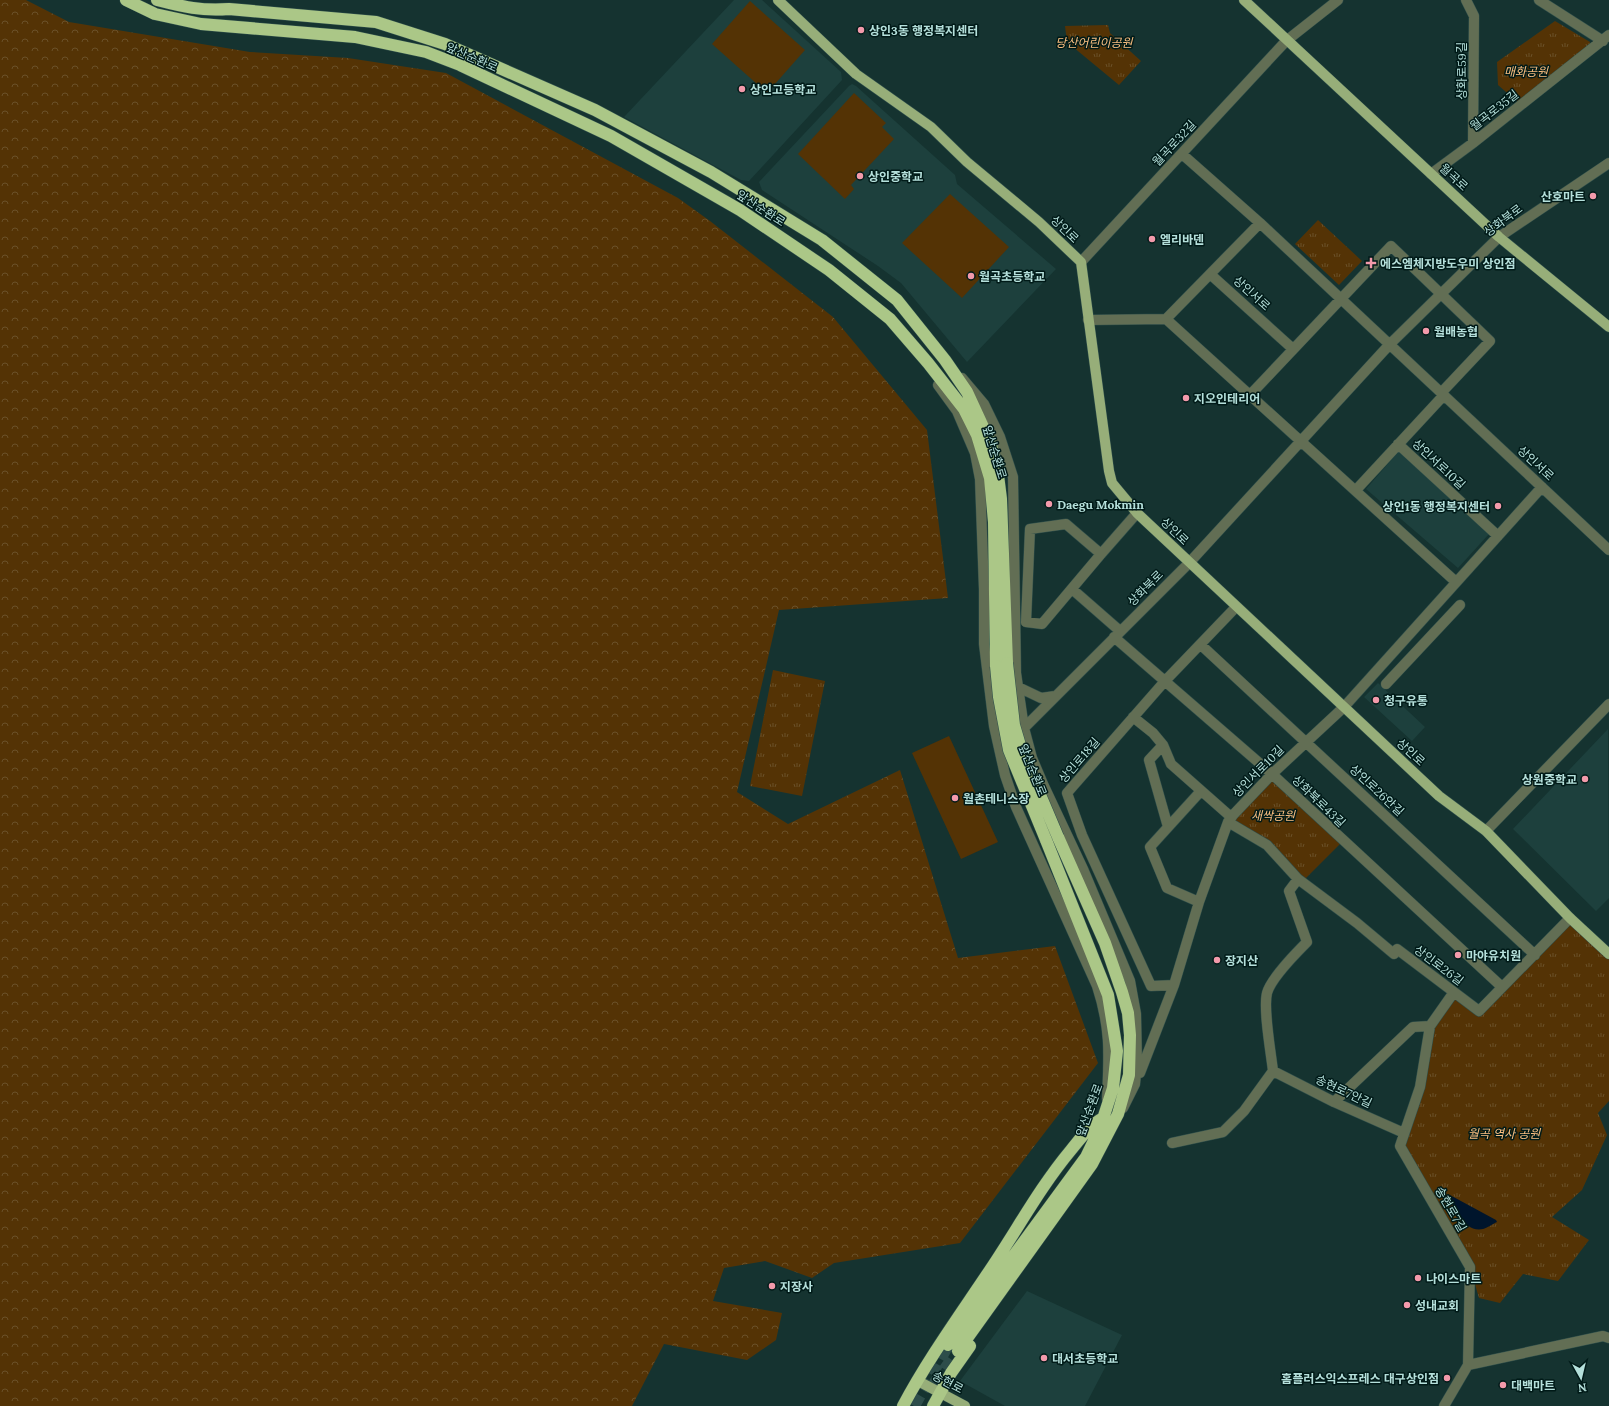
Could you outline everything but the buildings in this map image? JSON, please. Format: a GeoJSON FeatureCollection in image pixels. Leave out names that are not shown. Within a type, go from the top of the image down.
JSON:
{"type":"FeatureCollection","features":[{"type":"Feature","properties":{"kind":"highway","name":"앞산순환로"},"geometry":{"type":"LineString","coordinates":[[126,0],[155,14],[201,24],[355,37],[426,52],[460,65],[610,136],[740,210],[829,270],[890,319],[932,368],[967,416],[977,435],[990,478],[1002,665]]}},
{"type":"Feature","properties":{"kind":"highway","name":"앞산순환로"},"geometry":{"type":"LineString","coordinates":[[157,0],[187,8],[207,11],[229,9],[376,22],[445,44],[595,110],[711,172],[822,240],[896,300],[945,360],[967,392],[991,444],[998,475],[1003,534],[1002,665],[999,697],[1009,750],[1105,943],[1128,1013],[1130,1035],[1129,1075],[1118,1114],[1092,1164],[953,1348],[1086,1158],[1113,1088],[1117,1051],[1108,995],[1052,838]]}},
{"type":"Feature","properties":{"kind":"highway"},"geometry":{"type":"LineString","coordinates":[[186,0],[194,4],[229,9]]}},
{"type":"Feature","properties":{"kind":"highway"},"geometry":{"type":"LineString","coordinates":[[903,1406],[1041,1189],[1084,1134],[1105,1112]]}},
{"type":"Feature","properties":{"kind":"highway"},"geometry":{"type":"LineString","coordinates":[[932,1406],[941,1393],[951,1373],[1105,1154],[1110,1140],[1110,1130]]}},
{"type":"Feature","properties":{"kind":"main road","name":"상인로"},"geometry":{"type":"LineString","coordinates":[[778,0],[856,74],[931,127],[967,162],[1039,222],[1081,262],[1109,471],[1112,482],[1137,513],[1439,796],[1486,831],[1570,918],[1609,954]]}},
{"type":"Feature","properties":{"kind":"main road","name":"월곡로"},"geometry":{"type":"LineString","coordinates":[[1244,0],[1286,41],[1499,237],[1609,327]]}},
{"type":"Feature","properties":{"kind":"main road","name":"송현로"},"geometry":{"type":"LineString","coordinates":[[918,1381],[965,1406]]}},
{"type":"Feature","properties":{"kind":"street"},"geometry":{"type":"LineString","coordinates":[[1286,41],[1338,0]]}},
{"type":"Feature","properties":{"kind":"street","name":"상화로59길"},"geometry":{"type":"LineString","coordinates":[[1466,0],[1474,16],[1473,144]]}},
{"type":"Feature","properties":{"kind":"street"},"geometry":{"type":"LineString","coordinates":[[1539,0],[1606,38]]}},
{"type":"Feature","properties":{"kind":"street","name":"월곡로35길"},"geometry":{"type":"LineString","coordinates":[[1431,174],[1473,144],[1606,38]]}},
{"type":"Feature","properties":{"kind":"street","name":"월곡로32길"},"geometry":{"type":"LineString","coordinates":[[1081,262],[1286,41]]}},
{"type":"Feature","properties":{"kind":"street","name":"상인서로"},"geometry":{"type":"LineString","coordinates":[[1182,154],[1260,223],[1609,550]]}},
{"type":"Feature","properties":{"kind":"street","name":"상화북로"},"geometry":{"type":"LineString","coordinates":[[1000,749],[1024,728],[1189,563],[1390,344],[1499,237],[1609,163]]}},
{"type":"Feature","properties":{"kind":"street"},"geometry":{"type":"LineString","coordinates":[[1166,319],[1260,223]]}},
{"type":"Feature","properties":{"kind":"street"},"geometry":{"type":"LineString","coordinates":[[1250,394],[1391,246],[1490,341],[1356,490]]}},
{"type":"Feature","properties":{"kind":"street","name":"상인서로"},"geometry":{"type":"LineString","coordinates":[[1210,274],[1293,348]]}},
{"type":"Feature","properties":{"kind":"street"},"geometry":{"type":"LineString","coordinates":[[1088,320],[1166,319],[1456,582]]}},
{"type":"Feature","properties":{"kind":"street"},"geometry":{"type":"LineString","coordinates":[[945,360],[984,404],[1000,437],[1013,476],[1018,682],[1024,728],[1032,758],[1083,869],[1130,981],[1136,1014],[1138,1041],[1135,1084]]}},
{"type":"Feature","properties":{"kind":"street"},"geometry":{"type":"LineString","coordinates":[[932,368],[939,386],[957,411],[975,453],[980,479],[984,589],[984,644],[987,675],[994,726],[1013,800],[1097,986],[1104,1006],[1109,1033],[1110,1058],[1105,1112]]}},
{"type":"Feature","properties":{"kind":"street","name":"상인서로10길"},"geometry":{"type":"LineString","coordinates":[[1398,444],[1498,536]]}},
{"type":"Feature","properties":{"kind":"street","name":"상인서로10길"},"geometry":{"type":"LineString","coordinates":[[1118,1114],[1135,1084],[1174,985],[1198,902],[1230,820],[1272,774],[1344,707],[1542,487]]}},
{"type":"Feature","properties":{"kind":"street"},"geometry":{"type":"LineString","coordinates":[[1101,554],[1066,524],[1030,529],[1026,622],[1042,624],[1137,513]]}},
{"type":"Feature","properties":{"kind":"street","name":"상화북로43길"},"geometry":{"type":"LineString","coordinates":[[1072,589],[1165,681],[1272,774],[1502,987]]}},
{"type":"Feature","properties":{"kind":"street"},"geometry":{"type":"LineString","coordinates":[[1386,684],[1460,605]]}},
{"type":"Feature","properties":{"kind":"street","name":"상인로18길"},"geometry":{"type":"LineString","coordinates":[[1174,985],[1151,986],[1082,835],[1067,793],[1165,681],[1236,607]]}},
{"type":"Feature","properties":{"kind":"street","name":"상인로26안길"},"geometry":{"type":"LineString","coordinates":[[1201,645],[1535,955]]}},
{"type":"Feature","properties":{"kind":"street"},"geometry":{"type":"LineString","coordinates":[[987,675],[992,680],[1002,684],[1018,682],[1041,698],[1055,696]]}},
{"type":"Feature","properties":{"kind":"street"},"geometry":{"type":"LineString","coordinates":[[1486,831],[1609,704]]}},
{"type":"Feature","properties":{"kind":"street","name":"상인로26길"},"geometry":{"type":"LineString","coordinates":[[1133,717],[1153,733],[1163,745],[1171,764],[1230,820],[1267,845],[1298,880],[1357,923],[1394,954],[1397,949],[1479,1011],[1570,918]]}},
{"type":"Feature","properties":{"kind":"street"},"geometry":{"type":"LineString","coordinates":[[1163,745],[1149,760],[1168,827]]}},
{"type":"Feature","properties":{"kind":"street"},"geometry":{"type":"LineString","coordinates":[[1198,902],[1167,888],[1150,848],[1200,792]]}},
{"type":"Feature","properties":{"kind":"street"},"geometry":{"type":"LineString","coordinates":[[1172,1143],[1223,1132],[1244,1112],[1273,1071],[1267,1020],[1267,993],[1285,964],[1307,942],[1289,891],[1298,880]]}},
{"type":"Feature","properties":{"kind":"street","name":"송현로7길"},"geometry":{"type":"LineString","coordinates":[[1444,1406],[1468,1364],[1470,1267],[1400,1146],[1420,1087],[1430,1026],[1454,992]]}},
{"type":"Feature","properties":{"kind":"street"},"geometry":{"type":"LineString","coordinates":[[1334,1102],[1414,1027],[1430,1026]]}},
{"type":"Feature","properties":{"kind":"street","name":"송현로7안길"},"geometry":{"type":"LineString","coordinates":[[1273,1071],[1334,1102],[1404,1133]]}},
{"type":"Feature","properties":{"kind":"street"},"geometry":{"type":"LineString","coordinates":[[1468,1364],[1603,1336],[1609,1338]]}},
{"type":"Feature","properties":{"kind":"shaded area","name":"상인고등학교"},"geometry":{"type":"Polygon","coordinates":[[[734,0],[762,0],[841,72],[842,80],[749,181],[741,180],[624,117],[734,0]]]}},
{"type":"Feature","properties":{"kind":"shaded area"},"geometry":{"type":"Polygon","coordinates":[[[852,84],[955,175],[957,184],[1056,269],[967,362],[901,283],[878,266],[762,190],[759,182],[852,84]]]}},
{"type":"Feature","properties":{"kind":"shaded area"},"geometry":{"type":"Polygon","coordinates":[[[1400,450],[1489,534],[1458,568],[1366,489],[1400,450]]]}},
{"type":"Feature","properties":{"kind":"shaded area"},"geometry":{"type":"Polygon","coordinates":[[[1378,683],[1425,727],[1412,741],[1364,697],[1378,683]]]}},
{"type":"Feature","properties":{"kind":"shaded area","name":"상원중학교"},"geometry":{"type":"Polygon","coordinates":[[[1608,729],[1609,898],[1596,911],[1513,829],[1608,729]]]}},
{"type":"Feature","properties":{"kind":"shaded area"},"geometry":{"type":"Polygon","coordinates":[[[1448,1194],[1496,1220],[1497,1222],[1483,1229],[1470,1227],[1465,1223],[1453,1206],[1448,1194]]]}},
{"type":"Feature","properties":{"kind":"shaded area","name":"대서초등학교"},"geometry":{"type":"Polygon","coordinates":[[[1027,1291],[1122,1335],[1085,1406],[1005,1406],[960,1381],[1027,1291]]]}},
{"type":"Feature","properties":{"kind":"green space"},"geometry":{"type":"Polygon","coordinates":[[[0,0],[26,0],[69,22],[250,52],[348,58],[446,73],[678,198],[710,221],[833,317],[927,430],[948,598],[779,610],[737,792],[788,824],[900,770],[958,958],[1055,946],[1098,1063],[960,1243],[834,1263],[812,1278],[765,1261],[724,1268],[713,1301],[782,1313],[776,1340],[747,1360],[664,1344],[632,1406],[0,1406],[0,0]]]}},
{"type":"Feature","properties":{"kind":"green space"},"geometry":{"type":"Polygon","coordinates":[[[750,1],[805,50],[767,93],[712,44],[750,1]]]}},
{"type":"Feature","properties":{"kind":"green space","name":"매화공원"},"geometry":{"type":"Polygon","coordinates":[[[1555,21],[1590,42],[1591,50],[1521,105],[1498,85],[1497,62],[1555,21]]]}},
{"type":"Feature","properties":{"kind":"green space","name":"당산어린이공원"},"geometry":{"type":"Polygon","coordinates":[[[1108,25],[1110,33],[1141,61],[1119,85],[1067,42],[1065,26],[1108,25]]]}},
{"type":"Feature","properties":{"kind":"green space"},"geometry":{"type":"Polygon","coordinates":[[[854,93],[886,123],[882,127],[894,139],[851,185],[854,189],[845,199],[798,154],[854,93]]]}},
{"type":"Feature","properties":{"kind":"green space"},"geometry":{"type":"Polygon","coordinates":[[[950,194],[1009,247],[962,298],[902,243],[950,194]]]}},
{"type":"Feature","properties":{"kind":"green space"},"geometry":{"type":"Polygon","coordinates":[[[1318,220],[1362,261],[1339,285],[1295,244],[1318,220]]]}},
{"type":"Feature","properties":{"kind":"green space"},"geometry":{"type":"Polygon","coordinates":[[[773,670],[825,681],[802,796],[750,786],[773,670]]]}},
{"type":"Feature","properties":{"kind":"green space","name":"월촌테니스장"},"geometry":{"type":"Polygon","coordinates":[[[949,736],[998,842],[961,859],[912,753],[949,736]]]}},
{"type":"Feature","properties":{"kind":"green space","name":"새싹공원"},"geometry":{"type":"Polygon","coordinates":[[[1272,774],[1343,841],[1302,882],[1267,845],[1228,822],[1272,774]]]}},
{"type":"Feature","properties":{"kind":"green space","name":"월곡 역사 공원"},"geometry":{"type":"Polygon","coordinates":[[[1570,918],[1609,956],[1609,1101],[1598,1113],[1607,1135],[1582,1190],[1552,1217],[1589,1240],[1558,1281],[1523,1274],[1500,1303],[1479,1298],[1470,1267],[1400,1146],[1420,1087],[1430,1026],[1454,992],[1478,1011],[1570,918]]]}},
{"type":"Feature","properties":{"kind":"tunnel"},"geometry":{"type":"LineString","coordinates":[[914,1406],[948,1345]]}},
{"type":"Feature","properties":{"kind":"tunnel"},"geometry":{"type":"LineString","coordinates":[[934,1384],[958,1351]]}},
{"type":"Feature","properties":{"kind":"place","name":"상인3동 행정복지센터"},"geometry":{"type":"Point","coordinates":[861,30]}},
{"type":"Feature","properties":{"kind":"place","name":"상인고등학교"},"geometry":{"type":"Point","coordinates":[742,89]}},
{"type":"Feature","properties":{"kind":"place","name":"상인중학교"},"geometry":{"type":"Point","coordinates":[860,176]}},
{"type":"Feature","properties":{"kind":"place","name":"산호마트"},"geometry":{"type":"Point","coordinates":[1593,196]}},
{"type":"Feature","properties":{"kind":"place","name":"엘리바덴"},"geometry":{"type":"Point","coordinates":[1152,239]}},
{"type":"Feature","properties":{"kind":"place","name":"에스엠체지방도우미 상인점"},"geometry":{"type":"Point","coordinates":[1371,263]}},
{"type":"Feature","properties":{"kind":"place","name":"월곡초등학교"},"geometry":{"type":"Point","coordinates":[971,276]}},
{"type":"Feature","properties":{"kind":"place","name":"월배농협"},"geometry":{"type":"Point","coordinates":[1426,331]}},
{"type":"Feature","properties":{"kind":"place","name":"지오인테리어"},"geometry":{"type":"Point","coordinates":[1186,398]}},
{"type":"Feature","properties":{"kind":"place","name":"Daegu Mokmin"},"geometry":{"type":"Point","coordinates":[1049,504]}},
{"type":"Feature","properties":{"kind":"place","name":"상인1동 행정복지센터"},"geometry":{"type":"Point","coordinates":[1498,506]}},
{"type":"Feature","properties":{"kind":"place","name":"청구유통"},"geometry":{"type":"Point","coordinates":[1376,700]}},
{"type":"Feature","properties":{"kind":"place","name":"상원중학교"},"geometry":{"type":"Point","coordinates":[1585,779]}},
{"type":"Feature","properties":{"kind":"place","name":"월촌테니스장"},"geometry":{"type":"Point","coordinates":[955,798]}},
{"type":"Feature","properties":{"kind":"place","name":"마야유치원"},"geometry":{"type":"Point","coordinates":[1458,955]}},
{"type":"Feature","properties":{"kind":"place","name":"장지산"},"geometry":{"type":"Point","coordinates":[1217,960]}},
{"type":"Feature","properties":{"kind":"place","name":"나이스마트"},"geometry":{"type":"Point","coordinates":[1418,1278]}},
{"type":"Feature","properties":{"kind":"place","name":"지장사"},"geometry":{"type":"Point","coordinates":[772,1286]}},
{"type":"Feature","properties":{"kind":"place","name":"성내교회"},"geometry":{"type":"Point","coordinates":[1407,1305]}},
{"type":"Feature","properties":{"kind":"place","name":"대서초등학교"},"geometry":{"type":"Point","coordinates":[1044,1358]}},
{"type":"Feature","properties":{"kind":"place","name":"홈플러스익스프레스 대구상인점"},"geometry":{"type":"Point","coordinates":[1447,1378]}},
{"type":"Feature","properties":{"kind":"place","name":"대백마트"},"geometry":{"type":"Point","coordinates":[1503,1385]}}]}
